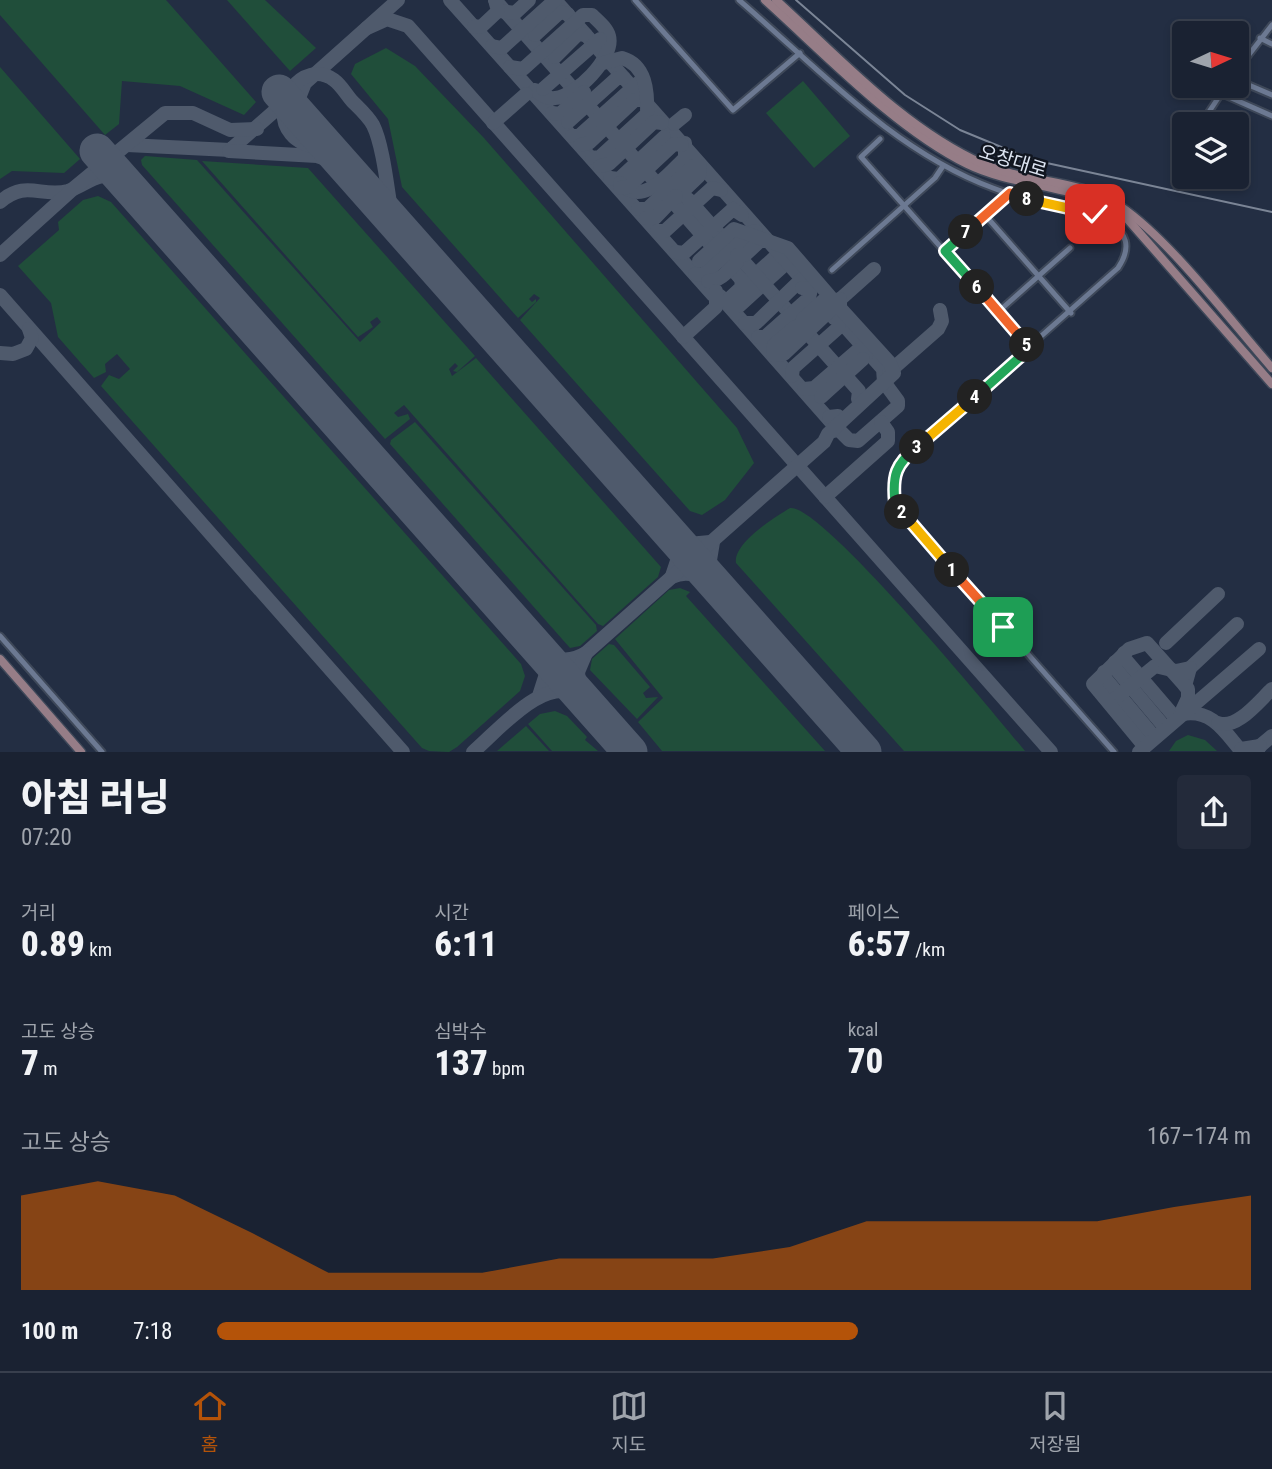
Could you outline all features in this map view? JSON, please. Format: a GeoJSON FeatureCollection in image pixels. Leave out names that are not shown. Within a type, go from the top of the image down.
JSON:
{"type":"FeatureCollection","features":[{"type":"Feature","properties":{"kind":"main road","name":"오창대로"},"geometry":{"type":"LineString","coordinates":[[765,0],[909,127],[943,151],[984,172],[1098,201],[1123,214],[1272,384]]}},
{"type":"Feature","properties":{"kind":"main road","name":"오창대로"},"geometry":{"type":"LineString","coordinates":[[776,0],[912,121],[945,145],[986,165],[1083,190],[1122,207],[1166,249],[1272,368]]}},
{"type":"Feature","properties":{"kind":"main road"},"geometry":{"type":"LineString","coordinates":[[0,659],[81,751]]}},
{"type":"Feature","properties":{"kind":"street"},"geometry":{"type":"LineString","coordinates":[[635,0],[733,110],[800,53]]}},
{"type":"Feature","properties":{"kind":"street"},"geometry":{"type":"LineString","coordinates":[[739,0],[900,139],[943,166],[1010,193],[1095,214],[1120,233],[1126,246],[1124,260],[1103,284],[900,461],[893,489],[895,503],[1114,751]]}},
{"type":"Feature","properties":{"kind":"street"},"geometry":{"type":"LineString","coordinates":[[1250,52],[1272,25]]}},
{"type":"Feature","properties":{"kind":"street"},"geometry":{"type":"LineString","coordinates":[[1260,38],[1272,44]]}},
{"type":"Feature","properties":{"kind":"street"},"geometry":{"type":"LineString","coordinates":[[1250,85],[1272,94]]}},
{"type":"Feature","properties":{"kind":"street"},"geometry":{"type":"LineString","coordinates":[[1231,98],[1272,116]]}},
{"type":"Feature","properties":{"kind":"street"},"geometry":{"type":"LineString","coordinates":[[880,139],[861,157],[1030,348]]}},
{"type":"Feature","properties":{"kind":"street"},"geometry":{"type":"LineString","coordinates":[[832,270],[935,178],[943,166]]}},
{"type":"Feature","properties":{"kind":"street"},"geometry":{"type":"LineString","coordinates":[[945,251],[1010,193]]}},
{"type":"Feature","properties":{"kind":"street"},"geometry":{"type":"LineString","coordinates":[[985,215],[1071,313]]}},
{"type":"Feature","properties":{"kind":"street"},"geometry":{"type":"LineString","coordinates":[[998,312],[1070,248]]}},
{"type":"Feature","properties":{"kind":"street"},"geometry":{"type":"LineString","coordinates":[[0,636],[102,751]]}},
{"type":"Feature","properties":{"kind":"green space"},"geometry":{"type":"Polygon","coordinates":[[[0,0],[166,0],[256,102],[244,115],[180,86],[122,81],[119,124],[105,135],[0,15],[0,0]]]}},
{"type":"Feature","properties":{"kind":"green space"},"geometry":{"type":"Polygon","coordinates":[[[227,0],[265,0],[316,48],[290,71],[227,0]]]}},
{"type":"Feature","properties":{"kind":"green space"},"geometry":{"type":"Polygon","coordinates":[[[386,48],[415,66],[484,138],[737,428],[754,463],[725,500],[702,515],[690,511],[520,320],[540,298],[534,294],[529,299],[532,302],[536,299],[536,302],[518,318],[402,187],[388,119],[351,74],[355,64],[386,48]]]}},
{"type":"Feature","properties":{"kind":"green space"},"geometry":{"type":"Polygon","coordinates":[[[0,67],[80,159],[64,173],[12,171],[0,179],[0,67]]]}},
{"type":"Feature","properties":{"kind":"green space"},"geometry":{"type":"Polygon","coordinates":[[[803,81],[850,136],[814,168],[766,113],[803,81]]]}},
{"type":"Feature","properties":{"kind":"green space"},"geometry":{"type":"Polygon","coordinates":[[[145,156],[197,160],[360,342],[381,322],[377,317],[370,322],[373,327],[358,337],[202,161],[308,168],[475,356],[457,372],[453,371],[458,366],[455,363],[449,369],[452,376],[476,358],[661,567],[658,577],[603,626],[598,624],[404,405],[394,413],[398,417],[408,414],[410,419],[385,439],[142,165],[141,160],[145,156]]]}},
{"type":"Feature","properties":{"kind":"green space"},"geometry":{"type":"Polygon","coordinates":[[[98,196],[111,202],[521,664],[525,676],[520,691],[457,747],[449,752],[422,748],[101,386],[109,375],[119,379],[130,369],[117,354],[105,364],[106,372],[94,378],[58,337],[51,303],[18,266],[59,230],[58,222],[83,200],[98,196]]]}},
{"type":"Feature","properties":{"kind":"green space"},"geometry":{"type":"Polygon","coordinates":[[[415,422],[596,625],[597,631],[580,646],[570,648],[390,444],[391,440],[415,422]]]}},
{"type":"Feature","properties":{"kind":"green space"},"geometry":{"type":"Polygon","coordinates":[[[790,508],[808,516],[871,574],[947,658],[1025,751],[904,751],[736,563],[741,547],[748,539],[790,508]]]}},
{"type":"Feature","properties":{"kind":"green space"},"geometry":{"type":"Polygon","coordinates":[[[680,588],[690,592],[686,596],[825,751],[662,751],[638,722],[663,698],[615,639],[669,590],[680,588]]]}},
{"type":"Feature","properties":{"kind":"green space"},"geometry":{"type":"Polygon","coordinates":[[[609,644],[614,645],[650,687],[643,693],[646,698],[658,697],[637,719],[590,670],[592,659],[609,644]]]}},
{"type":"Feature","properties":{"kind":"green space"},"geometry":{"type":"Polygon","coordinates":[[[555,711],[567,716],[587,737],[585,740],[598,751],[552,751],[528,724],[540,714],[555,711]]]}},
{"type":"Feature","properties":{"kind":"green space"},"geometry":{"type":"Polygon","coordinates":[[[526,726],[549,751],[497,751],[526,726]]]}},
{"type":"Feature","properties":{"kind":"green space"},"geometry":{"type":"Polygon","coordinates":[[[1188,735],[1205,740],[1217,751],[1169,751],[1176,741],[1188,735]]]}},
{"type":"Feature","properties":{"kind":"taxiway"},"geometry":{"type":"LineString","coordinates":[[303,119],[297,103],[305,83],[398,0]]}},
{"type":"Feature","properties":{"kind":"taxiway"},"geometry":{"type":"LineString","coordinates":[[450,0],[713,295],[720,296],[832,423]]}},
{"type":"Feature","properties":{"kind":"taxiway"},"geometry":{"type":"LineString","coordinates":[[495,0],[741,279],[742,287],[729,299],[730,306],[739,306],[782,267],[783,258],[774,258],[742,287]]}},
{"type":"Feature","properties":{"kind":"taxiway"},"geometry":{"type":"LineString","coordinates":[[474,27],[482,26],[498,11],[495,0]]}},
{"type":"Feature","properties":{"kind":"taxiway"},"geometry":{"type":"LineString","coordinates":[[500,11],[515,13],[529,0]]}},
{"type":"Feature","properties":{"kind":"taxiway"},"geometry":{"type":"LineString","coordinates":[[555,0],[802,279]]}},
{"type":"Feature","properties":{"kind":"taxiway"},"geometry":{"type":"LineString","coordinates":[[492,46],[502,48],[555,0]]}},
{"type":"Feature","properties":{"kind":"taxiway"},"geometry":{"type":"LineString","coordinates":[[535,35],[560,12],[568,14]]}},
{"type":"Feature","properties":{"kind":"taxiway"},"geometry":{"type":"LineString","coordinates":[[510,67],[523,69],[583,15],[592,15],[609,36],[606,55],[600,65],[582,84],[563,96],[549,98],[535,90]]}},
{"type":"Feature","properties":{"kind":"taxiway"},"geometry":{"type":"LineString","coordinates":[[367,28],[387,19],[408,26],[1051,752]]}},
{"type":"Feature","properties":{"kind":"taxiway"},"geometry":{"type":"LineString","coordinates":[[555,57],[578,34],[586,35]]}},
{"type":"Feature","properties":{"kind":"taxiway"},"geometry":{"type":"LineString","coordinates":[[543,89],[600,39]]}},
{"type":"Feature","properties":{"kind":"taxiway"},"geometry":{"type":"LineString","coordinates":[[592,158],[600,157],[647,114],[646,88],[636,66],[622,58],[603,63]]}},
{"type":"Feature","properties":{"kind":"taxiway"},"geometry":{"type":"LineString","coordinates":[[334,154],[296,139],[285,123],[286,99],[300,80],[311,75],[322,75],[334,80],[373,125],[383,158],[393,221]]}},
{"type":"Feature","properties":{"kind":"taxiway"},"geometry":{"type":"LineString","coordinates":[[568,122],[617,78],[624,78]]}},
{"type":"Feature","properties":{"kind":"taxiway"},"geometry":{"type":"LineString","coordinates":[[572,136],[579,136],[638,83]]}},
{"type":"Feature","properties":{"kind":"taxiway"},"geometry":{"type":"LineString","coordinates":[[552,113],[560,114],[584,92]]}},
{"type":"Feature","properties":{"kind":"taxiway"},"geometry":{"type":"LineString","coordinates":[[493,123],[526,94]]}},
{"type":"Feature","properties":{"kind":"taxiway"},"geometry":{"type":"LineString","coordinates":[[580,145],[589,143],[635,100],[643,100]]}},
{"type":"Feature","properties":{"kind":"taxiway"},"geometry":{"type":"LineString","coordinates":[[127,145],[230,150],[286,101]]}},
{"type":"Feature","properties":{"kind":"taxiway"},"geometry":{"type":"LineString","coordinates":[[0,255],[74,188],[165,113],[193,113],[230,130],[257,129]]}},
{"type":"Feature","properties":{"kind":"taxiway"},"geometry":{"type":"LineString","coordinates":[[674,124],[685,115]]}},
{"type":"Feature","properties":{"kind":"taxiway"},"geometry":{"type":"LineString","coordinates":[[600,166],[609,164],[654,122],[662,123]]}},
{"type":"Feature","properties":{"kind":"taxiway"},"geometry":{"type":"LineString","coordinates":[[610,178],[619,179],[664,137]]}},
{"type":"Feature","properties":{"kind":"taxiway"},"geometry":{"type":"LineString","coordinates":[[620,183],[637,192],[655,186],[685,158],[685,143]]}},
{"type":"Feature","properties":{"kind":"taxiway"},"geometry":{"type":"LineString","coordinates":[[620,188],[628,187],[674,144],[682,145]]}},
{"type":"Feature","properties":{"kind":"taxiway"},"geometry":{"type":"LineString","coordinates":[[229,151],[317,156],[344,165]]}},
{"type":"Feature","properties":{"kind":"taxiway"},"geometry":{"type":"LineString","coordinates":[[638,209],[647,209],[693,166],[700,166],[699,176],[677,197],[669,197]]}},
{"type":"Feature","properties":{"kind":"taxiway"},"geometry":{"type":"LineString","coordinates":[[0,202],[9,195],[26,190],[58,193],[68,191],[94,178],[107,176],[123,181]]}},
{"type":"Feature","properties":{"kind":"taxiway"},"geometry":{"type":"LineString","coordinates":[[657,231],[665,231],[712,188],[721,190]]}},
{"type":"Feature","properties":{"kind":"taxiway"},"geometry":{"type":"LineString","coordinates":[[646,218],[655,218],[676,196]]}},
{"type":"Feature","properties":{"kind":"taxiway"},"geometry":{"type":"LineString","coordinates":[[688,199],[859,391],[858,399]]}},
{"type":"Feature","properties":{"kind":"taxiway"},"geometry":{"type":"LineString","coordinates":[[676,252],[684,253],[733,209],[742,215]]}},
{"type":"Feature","properties":{"kind":"taxiway"},"geometry":{"type":"LineString","coordinates":[[537,647],[560,659],[573,659],[586,653],[824,442],[828,434],[894,373],[890,363],[840,308],[840,299],[836,300],[834,300],[832,300],[830,299],[824,300],[803,319],[802,328],[795,327],[774,345],[773,355],[784,354],[835,306],[833,300],[788,248],[734,229],[699,261]]}},
{"type":"Feature","properties":{"kind":"taxiway"},"geometry":{"type":"LineString","coordinates":[[695,274],[703,275],[751,232],[756,231]]}},
{"type":"Feature","properties":{"kind":"taxiway"},"geometry":{"type":"LineString","coordinates":[[708,281],[716,280],[727,272],[737,262],[737,255],[745,255],[760,241],[768,241]]}},
{"type":"Feature","properties":{"kind":"taxiway"},"geometry":{"type":"LineString","coordinates":[[836,303],[874,269]]}},
{"type":"Feature","properties":{"kind":"taxiway"},"geometry":{"type":"LineString","coordinates":[[745,323],[756,323],[807,274]]}},
{"type":"Feature","properties":{"kind":"taxiway"},"geometry":{"type":"LineString","coordinates":[[758,337],[765,337],[809,298],[811,289],[802,288]]}},
{"type":"Feature","properties":{"kind":"taxiway"},"geometry":{"type":"LineString","coordinates":[[683,337],[716,307],[716,291]]}},
{"type":"Feature","properties":{"kind":"taxiway"},"geometry":{"type":"LineString","coordinates":[[0,295],[403,752]]}},
{"type":"Feature","properties":{"kind":"taxiway"},"geometry":{"type":"LineString","coordinates":[[826,305],[883,369],[884,382],[898,401],[898,406],[858,441],[849,440],[839,430],[832,431],[838,416],[829,417]]}},
{"type":"Feature","properties":{"kind":"taxiway"},"geometry":{"type":"LineString","coordinates":[[889,372],[938,329],[942,321],[940,310]]}},
{"type":"Feature","properties":{"kind":"taxiway"},"geometry":{"type":"LineString","coordinates":[[792,376],[793,368],[838,328],[839,319],[834,318]]}},
{"type":"Feature","properties":{"kind":"taxiway"},"geometry":{"type":"LineString","coordinates":[[0,353],[13,354],[26,349],[32,338],[29,329]]}},
{"type":"Feature","properties":{"kind":"taxiway"},"geometry":{"type":"LineString","coordinates":[[804,389],[814,388],[858,350],[866,350],[866,355]]}},
{"type":"Feature","properties":{"kind":"taxiway"},"geometry":{"type":"LineString","coordinates":[[821,397],[863,359]]}},
{"type":"Feature","properties":{"kind":"taxiway"},"geometry":{"type":"LineString","coordinates":[[825,497],[888,441],[888,432],[881,422]]}},
{"type":"Feature","properties":{"kind":"taxiway"},"geometry":{"type":"LineString","coordinates":[[673,536],[689,544],[710,542]]}},
{"type":"Feature","properties":{"kind":"taxiway"},"geometry":{"type":"LineString","coordinates":[[672,576],[678,558],[673,536]]}},
{"type":"Feature","properties":{"kind":"taxiway"},"geometry":{"type":"LineString","coordinates":[[713,542],[709,566],[718,587]]}},
{"type":"Feature","properties":{"kind":"taxiway"},"geometry":{"type":"LineString","coordinates":[[672,577],[696,575],[718,587]]}},
{"type":"Feature","properties":{"kind":"taxiway"},"geometry":{"type":"LineString","coordinates":[[1166,643],[1218,594]]}},
{"type":"Feature","properties":{"kind":"taxiway"},"geometry":{"type":"LineString","coordinates":[[1190,668],[1237,624]]}},
{"type":"Feature","properties":{"kind":"taxiway"},"geometry":{"type":"LineString","coordinates":[[1141,742],[1093,684],[1129,649],[1147,643],[1188,689],[1188,698],[1180,715]]}},
{"type":"Feature","properties":{"kind":"taxiway"},"geometry":{"type":"LineString","coordinates":[[539,648],[547,671],[539,696]]}},
{"type":"Feature","properties":{"kind":"taxiway"},"geometry":{"type":"LineString","coordinates":[[1139,752],[1259,649]]}},
{"type":"Feature","properties":{"kind":"taxiway"},"geometry":{"type":"LineString","coordinates":[[581,697],[578,672],[586,653]]}},
{"type":"Feature","properties":{"kind":"taxiway"},"geometry":{"type":"LineString","coordinates":[[1124,653],[1125,659],[1173,715]]}},
{"type":"Feature","properties":{"kind":"taxiway"},"geometry":{"type":"LineString","coordinates":[[1115,662],[1115,668],[1162,724]]}},
{"type":"Feature","properties":{"kind":"taxiway"},"geometry":{"type":"LineString","coordinates":[[1112,701],[1155,666],[1176,671],[1190,668],[1185,686]]}},
{"type":"Feature","properties":{"kind":"taxiway"},"geometry":{"type":"LineString","coordinates":[[1104,672],[1104,677],[1151,733]]}},
{"type":"Feature","properties":{"kind":"taxiway"},"geometry":{"type":"LineString","coordinates":[[1218,723],[1225,724],[1240,718],[1272,689]]}},
{"type":"Feature","properties":{"kind":"taxiway"},"geometry":{"type":"LineString","coordinates":[[473,752],[509,718],[538,698],[553,692],[567,691],[581,697]]}},
{"type":"Feature","properties":{"kind":"taxiway"},"geometry":{"type":"LineString","coordinates":[[1183,714],[1193,713],[1210,719],[1224,730],[1242,752]]}},
{"type":"Feature","properties":{"kind":"taxiway"},"geometry":{"type":"LineString","coordinates":[[1260,746],[1272,736]]}},
{"type":"Feature","properties":{"kind":"taxiway"},"geometry":{"type":"LineString","coordinates":[[1241,749],[1260,746],[1257,752]]}},
{"type":"Feature","properties":{"kind":"runway"},"geometry":{"type":"LineString","coordinates":[[279,92],[864,752]]}},
{"type":"Feature","properties":{"kind":"runway"},"geometry":{"type":"LineString","coordinates":[[97,151],[630,752]]}},
{"type":"Feature","properties":{"kind":"railway"},"geometry":{"type":"LineString","coordinates":[[796,0],[905,95],[960,130],[1033,160],[1272,212]]}},
{"type":"Feature","properties":{"kind":"route"},"geometry":{"type":"LineString","coordinates":[[1003,627],[895,503],[893,489],[900,461],[1030,348],[945,251],[1010,193],[1095,214]]}}]}
